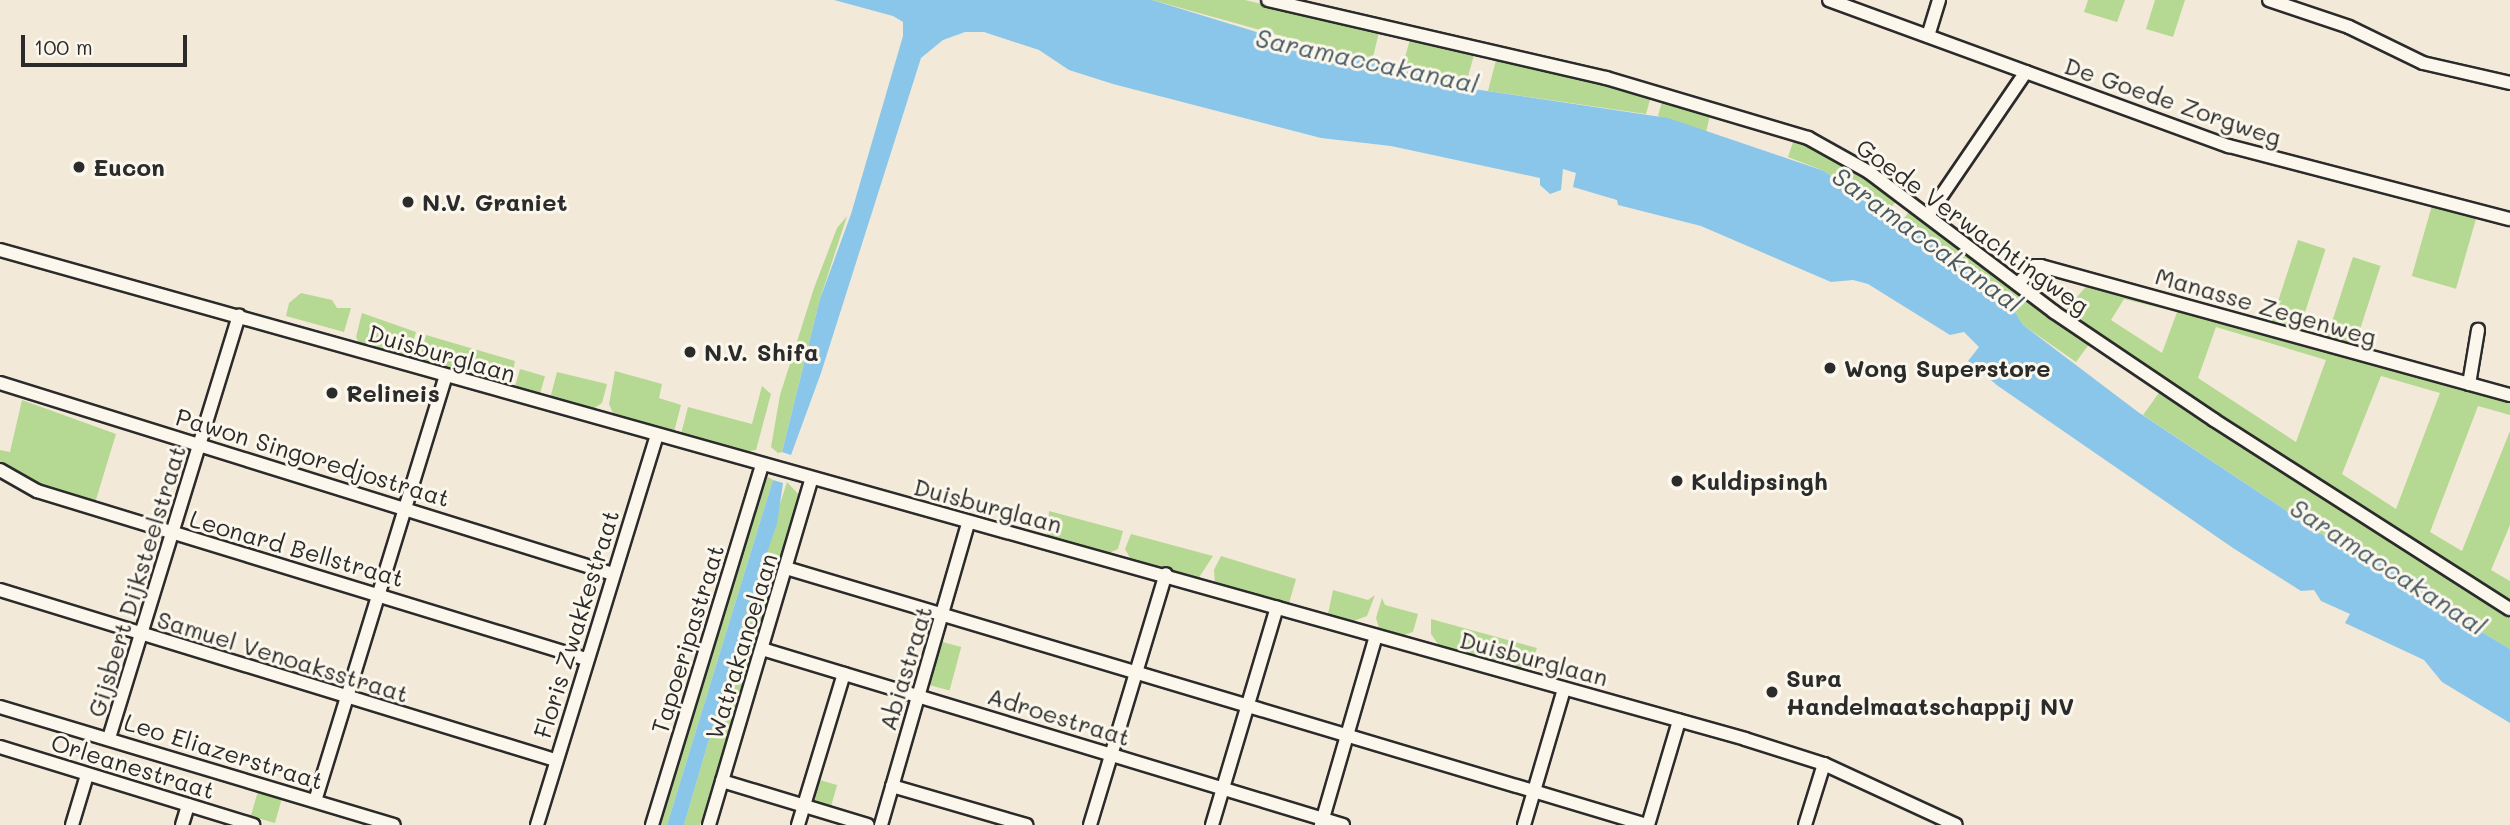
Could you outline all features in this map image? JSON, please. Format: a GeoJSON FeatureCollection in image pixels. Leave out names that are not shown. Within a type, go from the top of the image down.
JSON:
{"type":"FeatureCollection","features":[{"type":"Feature","properties":{"kind":"street","name":"Goede Verwachtingweg"},"geometry":{"type":"LineString","coordinates":[[1268,0],[1606,78],[1761,121],[1808,138],[1857,165],[1929,214],[2018,284],[2214,420],[2510,609]]}},
{"type":"Feature","properties":{"kind":"street","name":"De Goede Zorgweg"},"geometry":{"type":"LineString","coordinates":[[1829,0],[2229,146],[2510,219]]}},
{"type":"Feature","properties":{"kind":"street"},"geometry":{"type":"LineString","coordinates":[[1928,36],[1939,0]]}},
{"type":"Feature","properties":{"kind":"street"},"geometry":{"type":"LineString","coordinates":[[2269,0],[2349,27],[2423,63],[2510,83]]}},
{"type":"Feature","properties":{"kind":"street"},"geometry":{"type":"LineString","coordinates":[[1929,214],[2026,72]]}},
{"type":"Feature","properties":{"kind":"street","name":"Duisburglaan"},"geometry":{"type":"LineString","coordinates":[[0,250],[968,523],[1166,574],[1376,636],[1679,720],[1824,764],[1956,825]]}},
{"type":"Feature","properties":{"kind":"street","name":"Manasse Zegenweg"},"geometry":{"type":"LineString","coordinates":[[2018,284],[2034,266],[2041,266],[2510,395]]}},
{"type":"Feature","properties":{"kind":"street","name":"Gijsbert Dijksteelstraat"},"geometry":{"type":"LineString","coordinates":[[109,738],[239,316]]}},
{"type":"Feature","properties":{"kind":"street"},"geometry":{"type":"LineString","coordinates":[[2469,384],[2478,330]]}},
{"type":"Feature","properties":{"kind":"street"},"geometry":{"type":"LineString","coordinates":[[315,801],[446,376]]}},
{"type":"Feature","properties":{"kind":"street","name":"Pawon Singoredjostraat"},"geometry":{"type":"LineString","coordinates":[[0,383],[406,507],[613,574]]}},
{"type":"Feature","properties":{"kind":"street","name":"Floris Zwakkestraat"},"geometry":{"type":"LineString","coordinates":[[537,825],[657,435]]}},
{"type":"Feature","properties":{"kind":"street","name":"Tapoeripastraat"},"geometry":{"type":"LineString","coordinates":[[652,825],[762,465]]}},
{"type":"Feature","properties":{"kind":"street","name":"Leonard Bellstraat"},"geometry":{"type":"LineString","coordinates":[[0,470],[37,491],[378,593],[586,659]]}},
{"type":"Feature","properties":{"kind":"street","name":"Watrakanoelaan"},"geometry":{"type":"LineString","coordinates":[[709,825],[812,478]]}},
{"type":"Feature","properties":{"kind":"street","name":"Abiastraat"},"geometry":{"type":"LineString","coordinates":[[881,825],[968,523]]}},
{"type":"Feature","properties":{"kind":"street"},"geometry":{"type":"LineString","coordinates":[[786,568],[1648,825],[1679,720]]}},
{"type":"Feature","properties":{"kind":"street"},"geometry":{"type":"LineString","coordinates":[[1090,825],[1114,754],[1166,574]]}},
{"type":"Feature","properties":{"kind":"street","name":"Samuel Venoaksstraat"},"geometry":{"type":"LineString","coordinates":[[0,590],[555,760]]}},
{"type":"Feature","properties":{"kind":"street"},"geometry":{"type":"LineString","coordinates":[[1212,825],[1277,607]]}},
{"type":"Feature","properties":{"kind":"street"},"geometry":{"type":"LineString","coordinates":[[1321,822],[1376,636]]}},
{"type":"Feature","properties":{"kind":"street","name":"Adroestraat"},"geometry":{"type":"LineString","coordinates":[[762,649],[1114,754],[1321,822],[1343,825]]}},
{"type":"Feature","properties":{"kind":"street"},"geometry":{"type":"LineString","coordinates":[[798,825],[844,674]]}},
{"type":"Feature","properties":{"kind":"street"},"geometry":{"type":"LineString","coordinates":[[1524,825],[1564,689]]}},
{"type":"Feature","properties":{"kind":"street","name":"Leo Eliazerstraat"},"geometry":{"type":"LineString","coordinates":[[0,707],[394,825]]}},
{"type":"Feature","properties":{"kind":"street","name":"Orleanestraat"},"geometry":{"type":"LineString","coordinates":[[0,747],[253,825]]}},
{"type":"Feature","properties":{"kind":"street"},"geometry":{"type":"LineString","coordinates":[[1805,825],[1824,764]]}},
{"type":"Feature","properties":{"kind":"street"},"geometry":{"type":"LineString","coordinates":[[72,825],[87,775]]}},
{"type":"Feature","properties":{"kind":"street"},"geometry":{"type":"LineString","coordinates":[[722,781],[868,825]]}},
{"type":"Feature","properties":{"kind":"street"},"geometry":{"type":"LineString","coordinates":[[892,786],[1026,825]]}},
{"type":"Feature","properties":{"kind":"street"},"geometry":{"type":"LineString","coordinates":[[181,825],[188,805]]}},
{"type":"Feature","properties":{"kind":"green space"},"geometry":{"type":"Polygon","coordinates":[[[1152,0],[1245,0],[1379,32],[1372,61],[1152,0]]]}},
{"type":"Feature","properties":{"kind":"green space"},"geometry":{"type":"Polygon","coordinates":[[[2088,0],[2125,0],[2117,22],[2084,12],[2088,0]]]}},
{"type":"Feature","properties":{"kind":"green space"},"geometry":{"type":"Polygon","coordinates":[[[2155,0],[2185,0],[2173,37],[2146,29],[2155,0]]]}},
{"type":"Feature","properties":{"kind":"green space"},"geometry":{"type":"Polygon","coordinates":[[[1410,39],[1474,55],[1465,87],[1433,83],[1420,73],[1402,69],[1410,39]]]}},
{"type":"Feature","properties":{"kind":"green space"},"geometry":{"type":"Polygon","coordinates":[[[1496,60],[1651,96],[1646,114],[1488,91],[1496,60]]]}},
{"type":"Feature","properties":{"kind":"green space"},"geometry":{"type":"Polygon","coordinates":[[[1663,98],[1711,111],[1706,132],[1658,116],[1663,98]]]}},
{"type":"Feature","properties":{"kind":"green space"},"geometry":{"type":"Polygon","coordinates":[[[1794,139],[1832,156],[1898,198],[1886,215],[1824,171],[1788,157],[1794,139]]]}},
{"type":"Feature","properties":{"kind":"green space"},"geometry":{"type":"Polygon","coordinates":[[[2433,202],[2477,215],[2456,289],[2412,276],[2433,202]]]}},
{"type":"Feature","properties":{"kind":"green space"},"geometry":{"type":"Polygon","coordinates":[[[1912,208],[2090,343],[2076,362],[2023,325],[2009,302],[1990,297],[1958,259],[1902,221],[1912,208]]]}},
{"type":"Feature","properties":{"kind":"green space"},"geometry":{"type":"Polygon","coordinates":[[[847,216],[820,299],[782,452],[778,453],[771,447],[780,395],[814,288],[837,228],[847,216]]]}},
{"type":"Feature","properties":{"kind":"green space"},"geometry":{"type":"Polygon","coordinates":[[[2298,240],[2326,249],[2298,334],[2270,325],[2298,240]]]}},
{"type":"Feature","properties":{"kind":"green space"},"geometry":{"type":"Polygon","coordinates":[[[2353,257],[2381,266],[2353,350],[2326,341],[2353,257]]]}},
{"type":"Feature","properties":{"kind":"green space"},"geometry":{"type":"Polygon","coordinates":[[[2090,282],[2510,399],[2510,415],[2478,406],[2430,532],[2462,551],[2510,431],[2510,525],[2491,570],[2510,581],[2510,605],[2063,313],[2090,282]],[[2124,299],[2111,320],[2162,353],[2177,312],[2124,299]],[[2216,327],[2198,378],[2296,442],[2326,360],[2216,327]],[[2381,376],[2342,474],[2396,509],[2440,393],[2381,376]]]}},
{"type":"Feature","properties":{"kind":"green space"},"geometry":{"type":"Polygon","coordinates":[[[301,293],[332,300],[337,308],[351,308],[344,332],[286,316],[289,303],[301,293]]]}},
{"type":"Feature","properties":{"kind":"green space"},"geometry":{"type":"Polygon","coordinates":[[[362,313],[416,332],[410,353],[403,356],[359,343],[356,337],[362,313]]]}},
{"type":"Feature","properties":{"kind":"green space"},"geometry":{"type":"Polygon","coordinates":[[[426,335],[515,361],[511,380],[504,386],[424,363],[420,358],[426,335]]]}},
{"type":"Feature","properties":{"kind":"green space"},"geometry":{"type":"Polygon","coordinates":[[[520,369],[545,376],[539,396],[514,389],[520,369]]]}},
{"type":"Feature","properties":{"kind":"green space"},"geometry":{"type":"Polygon","coordinates":[[[615,371],[662,384],[659,398],[681,405],[674,432],[613,413],[609,404],[615,371]]]}},
{"type":"Feature","properties":{"kind":"green space"},"geometry":{"type":"Polygon","coordinates":[[[557,372],[607,384],[602,403],[593,409],[555,400],[551,395],[557,372]]]}},
{"type":"Feature","properties":{"kind":"green space"},"geometry":{"type":"Polygon","coordinates":[[[762,386],[771,394],[756,450],[742,452],[681,434],[688,407],[752,424],[762,386]]]}},
{"type":"Feature","properties":{"kind":"green space"},"geometry":{"type":"Polygon","coordinates":[[[2161,390],[2510,615],[2510,649],[2478,630],[2425,582],[2338,545],[2143,415],[2161,390]]]}},
{"type":"Feature","properties":{"kind":"green space"},"geometry":{"type":"Polygon","coordinates":[[[22,400],[116,434],[95,503],[33,482],[0,463],[0,450],[10,452],[22,400]]]}},
{"type":"Feature","properties":{"kind":"green space"},"geometry":{"type":"Polygon","coordinates":[[[768,477],[773,480],[667,825],[657,825],[762,483],[768,477]]]}},
{"type":"Feature","properties":{"kind":"green space"},"geometry":{"type":"Polygon","coordinates":[[[787,482],[800,496],[700,825],[684,825],[736,647],[743,640],[740,630],[787,482]]]}},
{"type":"Feature","properties":{"kind":"green space"},"geometry":{"type":"Polygon","coordinates":[[[1049,511],[1123,531],[1118,549],[1109,553],[1047,536],[1049,511]]]}},
{"type":"Feature","properties":{"kind":"green space"},"geometry":{"type":"Polygon","coordinates":[[[1131,534],[1213,556],[1198,579],[1130,558],[1125,549],[1131,534]]]}},
{"type":"Feature","properties":{"kind":"green space"},"geometry":{"type":"Polygon","coordinates":[[[1221,556],[1296,579],[1289,603],[1215,585],[1214,570],[1221,556]]]}},
{"type":"Feature","properties":{"kind":"green space"},"geometry":{"type":"Polygon","coordinates":[[[1333,590],[1368,600],[1375,595],[1367,616],[1351,622],[1328,614],[1333,590]]]}},
{"type":"Feature","properties":{"kind":"green space"},"geometry":{"type":"Polygon","coordinates":[[[1382,598],[1385,605],[1418,614],[1413,632],[1404,635],[1379,628],[1376,618],[1382,598]]]}},
{"type":"Feature","properties":{"kind":"green space"},"geometry":{"type":"Polygon","coordinates":[[[1431,619],[1537,648],[1534,656],[1521,668],[1442,650],[1431,634],[1431,619]]]}},
{"type":"Feature","properties":{"kind":"green space"},"geometry":{"type":"Polygon","coordinates":[[[939,641],[961,647],[950,690],[927,684],[939,641]]]}},
{"type":"Feature","properties":{"kind":"green space"},"geometry":{"type":"Polygon","coordinates":[[[816,779],[837,785],[831,807],[810,801],[816,779]]]}},
{"type":"Feature","properties":{"kind":"green space"},"geometry":{"type":"Polygon","coordinates":[[[258,791],[282,798],[275,823],[251,816],[258,791]]]}},
{"type":"Feature","properties":{"kind":"water","name":"Saramaccakanaal"},"geometry":{"type":"Polygon","coordinates":[[[834,0],[1152,0],[1289,42],[1420,73],[1433,83],[1668,118],[1824,171],[1889,217],[1917,227],[1946,247],[1990,297],[2009,302],[2023,325],[2138,412],[2338,545],[2425,582],[2478,630],[2510,649],[2510,723],[2442,682],[2424,660],[2345,623],[2350,614],[2321,601],[2314,590],[2301,591],[2233,548],[1998,386],[1968,361],[1979,347],[1964,332],[1950,335],[1868,284],[1853,280],[1831,282],[1701,226],[1618,205],[1617,200],[1573,187],[1576,173],[1563,169],[1561,190],[1550,194],[1540,185],[1540,178],[1391,146],[1321,138],[1113,84],[1069,70],[1039,50],[984,32],[965,32],[943,40],[921,58],[821,373],[791,455],[782,452],[820,299],[851,214],[903,36],[903,22],[893,16],[834,0]]]}},
{"type":"Feature","properties":{"kind":"water"},"geometry":{"type":"Polygon","coordinates":[[[773,480],[783,483],[777,524],[740,630],[743,640],[736,647],[684,825],[667,825],[773,480]]]}},
{"type":"Feature","properties":{"kind":"place","name":"Eucon"},"geometry":{"type":"Point","coordinates":[79,167]}},
{"type":"Feature","properties":{"kind":"place","name":"N.V. Graniet"},"geometry":{"type":"Point","coordinates":[408,202]}},
{"type":"Feature","properties":{"kind":"place","name":"N.V. Shifa"},"geometry":{"type":"Point","coordinates":[690,352]}},
{"type":"Feature","properties":{"kind":"place","name":"Wong Superstore"},"geometry":{"type":"Point","coordinates":[1830,368]}},
{"type":"Feature","properties":{"kind":"place","name":"Relineis"},"geometry":{"type":"Point","coordinates":[332,393]}},
{"type":"Feature","properties":{"kind":"place","name":"Kuldipsingh"},"geometry":{"type":"Point","coordinates":[1677,481]}},
{"type":"Feature","properties":{"kind":"place","name":"Sura Handelmaatschappij NV"},"geometry":{"type":"Point","coordinates":[1772,692]}}]}
